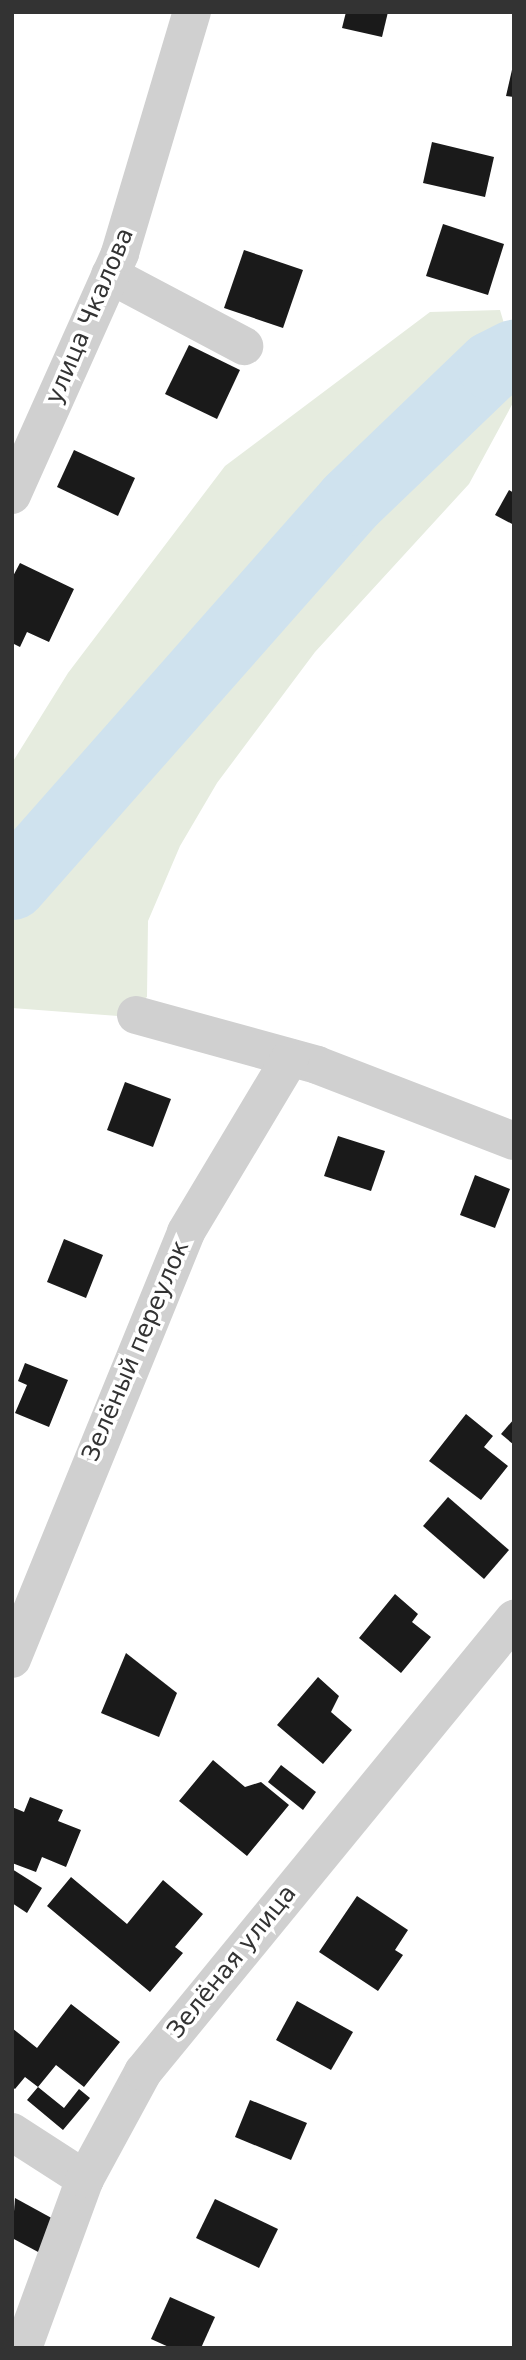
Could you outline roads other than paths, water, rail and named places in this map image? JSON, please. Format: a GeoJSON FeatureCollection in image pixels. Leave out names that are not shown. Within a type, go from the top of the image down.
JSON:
{"type":"FeatureCollection","features":[{"type":"Feature","properties":{"kind":"street","name":"улица Чкалова"},"geometry":{"type":"LineString","coordinates":[[12,495],[110,275],[192,12]]}},
{"type":"Feature","properties":{"kind":"street"},"geometry":{"type":"LineString","coordinates":[[110,275],[244,346]]}},
{"type":"Feature","properties":{"kind":"street"},"geometry":{"type":"LineString","coordinates":[[136,1015],[290,1058],[514,1141]]}},
{"type":"Feature","properties":{"kind":"street","name":"Зелёный переулок"},"geometry":{"type":"LineString","coordinates":[[12,1659],[186,1232],[290,1058]]}},
{"type":"Feature","properties":{"kind":"street","name":"Зелёная улица"},"geometry":{"type":"LineString","coordinates":[[23,2348],[85,2179],[143,2072],[514,1619]]}},
{"type":"Feature","properties":{"kind":"street"},"geometry":{"type":"LineString","coordinates":[[12,2132],[85,2179]]}},
{"type":"Feature","properties":{"kind":"waterway"},"geometry":{"type":"LineString","coordinates":[[12,885],[351,501],[492,366],[514,355]]}}]}
